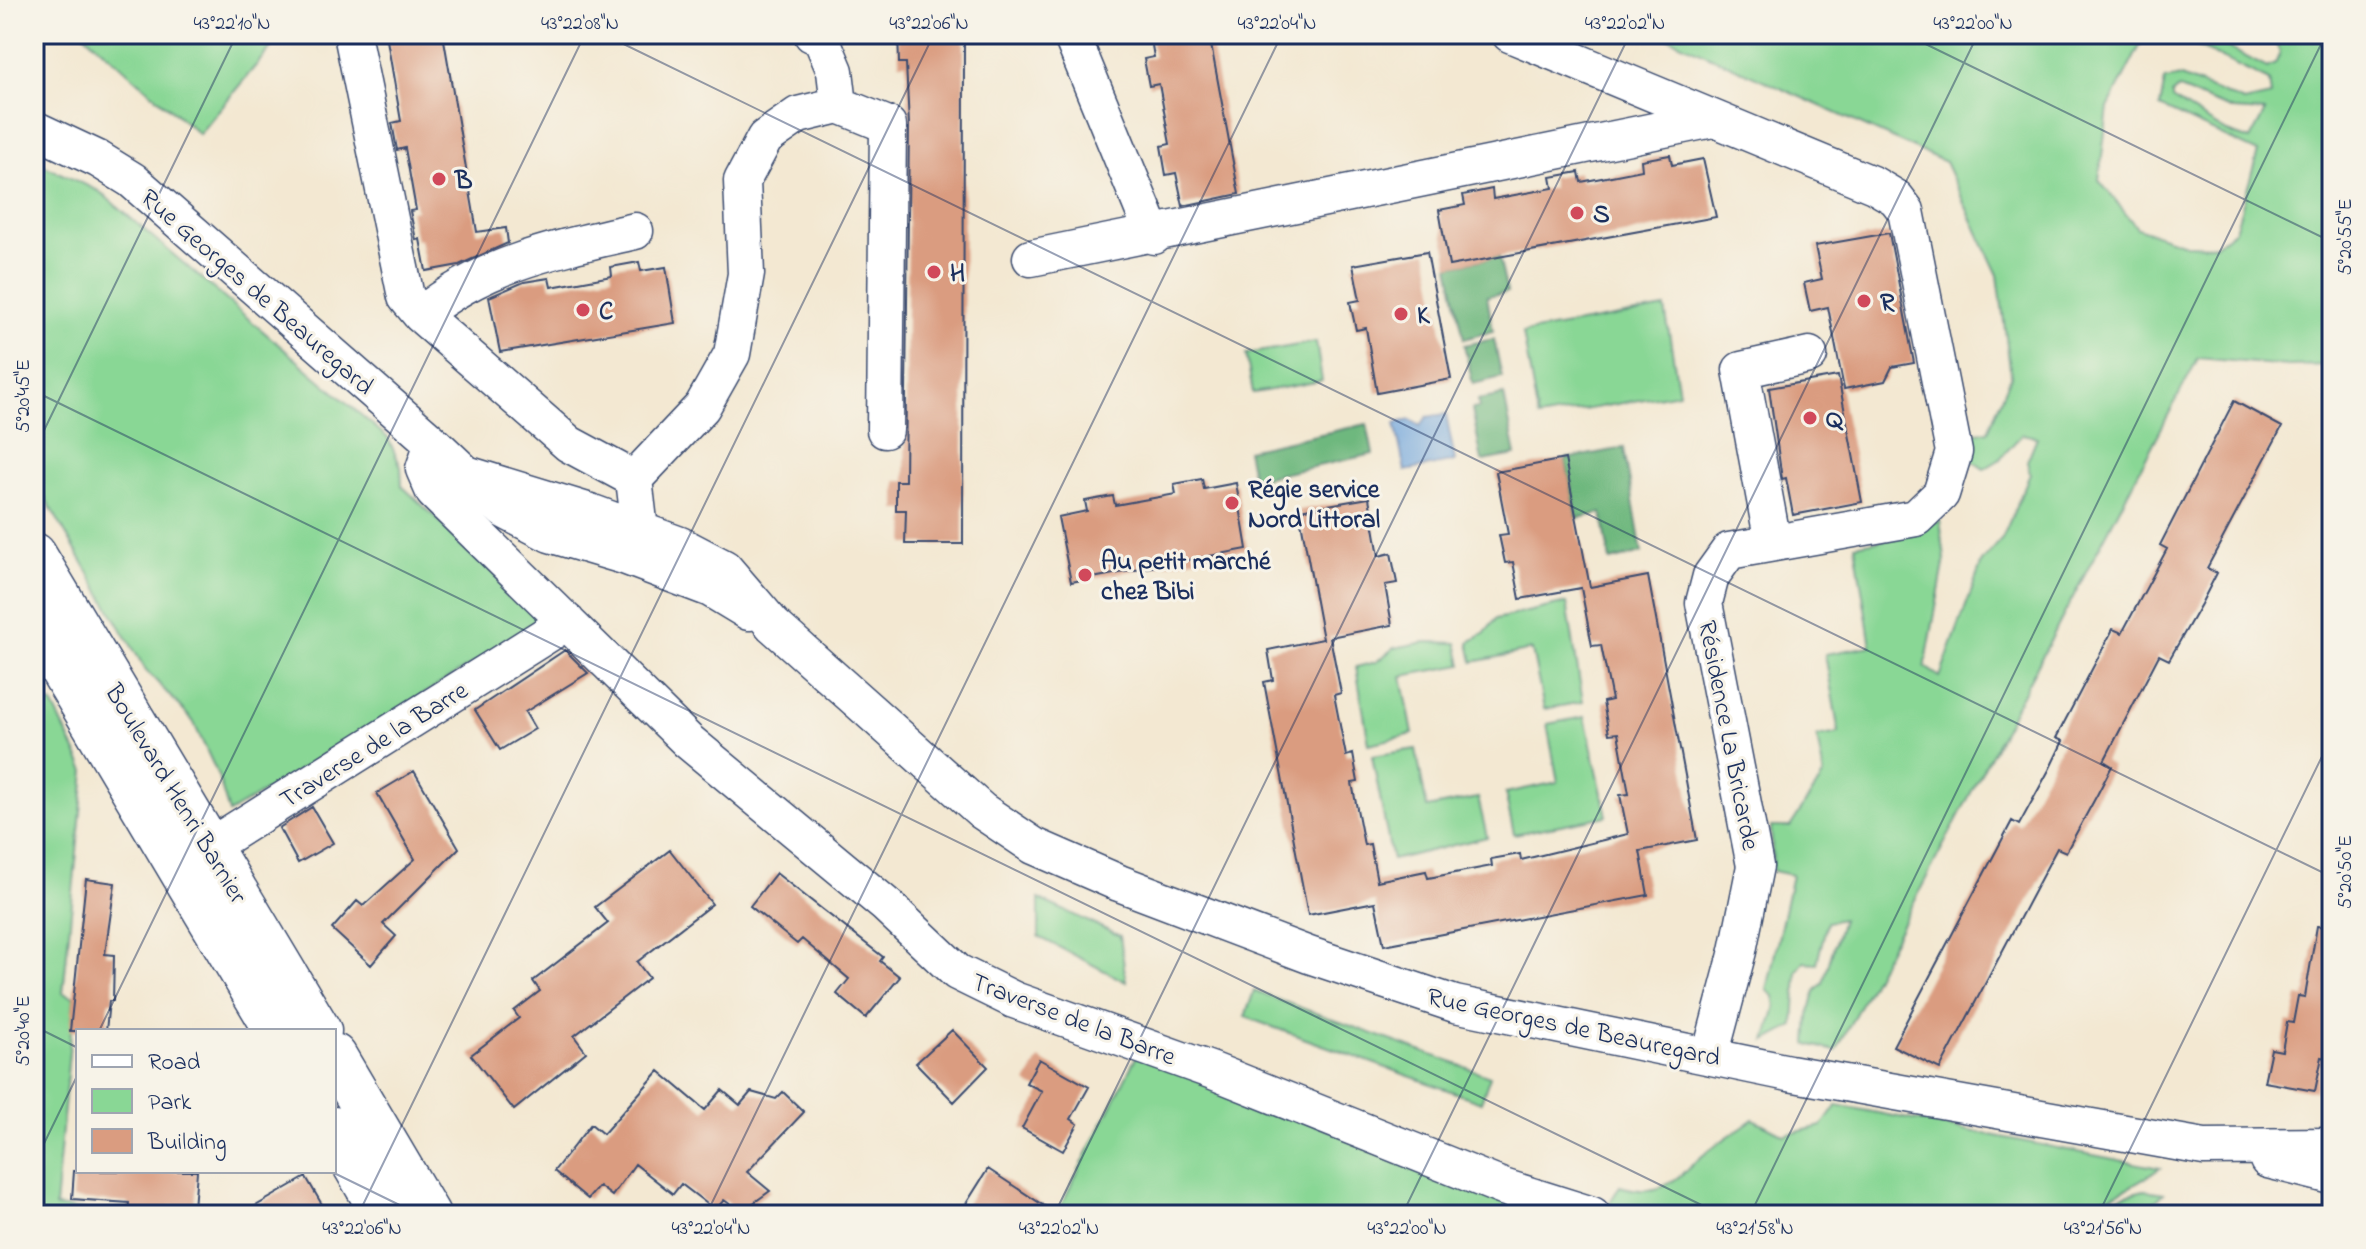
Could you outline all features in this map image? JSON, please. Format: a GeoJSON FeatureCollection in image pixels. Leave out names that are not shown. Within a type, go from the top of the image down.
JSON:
{"type":"FeatureCollection","features":[{"type":"Feature","properties":{"kind":"main road","name":"Boulevard Henri Barnier"},"geometry":{"type":"LineString","coordinates":[[34,555],[194,856],[276,1029]]}},
{"type":"Feature","properties":{"kind":"main road","name":"Boulevard Henri Barnier"},"geometry":{"type":"LineString","coordinates":[[34,623],[318,1029]]}},
{"type":"Feature","properties":{"kind":"main road"},"geometry":{"type":"LineString","coordinates":[[336,1059],[428,1215]]}},
{"type":"Feature","properties":{"kind":"main road"},"geometry":{"type":"LineString","coordinates":[[336,1132],[384,1215]]}},
{"type":"Feature","properties":{"kind":"street"},"geometry":{"type":"LineString","coordinates":[[352,34],[406,297],[421,315],[569,444],[634,479]]}},
{"type":"Feature","properties":{"kind":"street"},"geometry":{"type":"LineString","coordinates":[[812,34],[821,38],[835,71],[839,105]]}},
{"type":"Feature","properties":{"kind":"street"},"geometry":{"type":"LineString","coordinates":[[1071,34],[1154,236]]}},
{"type":"Feature","properties":{"kind":"street","name":"Résidence La Bricarde"},"geometry":{"type":"LineString","coordinates":[[1510,34],[1874,185],[1896,198],[1906,211],[1954,452],[1941,494],[1916,518],[1729,551],[1711,576],[1704,603],[1755,866],[1738,951],[1710,1056]]}},
{"type":"Feature","properties":{"kind":"street"},"geometry":{"type":"LineString","coordinates":[[634,479],[702,407],[732,354],[746,274],[742,181],[765,138],[798,115],[839,105],[888,125],[885,430]]}},
{"type":"Feature","properties":{"kind":"street"},"geometry":{"type":"LineString","coordinates":[[1031,258],[1154,236],[1713,119]]}},
{"type":"Feature","properties":{"kind":"street","name":"Rue Georges de Beauregard"},"geometry":{"type":"LineString","coordinates":[[34,129],[98,159],[132,180],[466,474],[624,556],[711,589],[773,625]]}},
{"type":"Feature","properties":{"kind":"street"},"geometry":{"type":"LineString","coordinates":[[421,315],[451,290],[532,254],[635,231]]}},
{"type":"Feature","properties":{"kind":"street"},"geometry":{"type":"LineString","coordinates":[[1773,543],[1741,370],[1809,355]]}},
{"type":"Feature","properties":{"kind":"street","name":"Traverse de la Barre"},"geometry":{"type":"LineString","coordinates":[[433,443],[424,469],[434,492],[592,643],[688,741],[886,905],[957,972],[1014,1000],[1213,1071],[1503,1187],[1592,1215]]}},
{"type":"Feature","properties":{"kind":"street"},"geometry":{"type":"LineString","coordinates":[[550,517],[567,487],[573,466],[569,444]]}},
{"type":"Feature","properties":{"kind":"street"},"geometry":{"type":"LineString","coordinates":[[634,479],[640,530]]}},
{"type":"Feature","properties":{"kind":"street","name":"Rue Georges de Beauregard"},"geometry":{"type":"LineString","coordinates":[[550,517],[640,530],[680,545],[724,568],[773,625],[982,811],[1034,846],[1119,883],[1284,945],[1455,1004],[1710,1056],[2042,1119],[2223,1149],[2332,1146]]}},
{"type":"Feature","properties":{"kind":"street","name":"Traverse de la Barre"},"geometry":{"type":"LineString","coordinates":[[194,856],[567,622]]}},
{"type":"Feature","properties":{"kind":"street"},"geometry":{"type":"LineString","coordinates":[[2223,1149],[2332,1176]]}},
{"type":"Feature","properties":{"kind":"green space"},"geometry":{"type":"Polygon","coordinates":[[[84,34],[272,34],[278,39],[199,134],[84,34]]]}},
{"type":"Feature","properties":{"kind":"green space"},"geometry":{"type":"Polygon","coordinates":[[[1660,34],[2146,34],[2108,108],[2099,180],[2137,228],[2185,244],[2215,245],[2235,230],[2258,152],[2160,107],[2165,80],[2181,77],[2244,102],[2271,96],[2269,81],[2172,34],[2332,34],[2332,365],[2288,366],[2198,358],[1836,1051],[1807,1044],[1815,991],[1823,983],[1842,919],[1827,922],[1817,963],[1804,962],[1797,971],[1794,1026],[1766,1041],[1776,1006],[1774,996],[1767,990],[1792,875],[1773,871],[1771,827],[1790,827],[1824,775],[1817,737],[1839,733],[1825,654],[1871,646],[1855,545],[1899,537],[1940,520],[1945,559],[1925,667],[1940,677],[1982,562],[2002,539],[2030,474],[2027,461],[2037,437],[2022,434],[1999,460],[1984,469],[1971,460],[1970,434],[1988,431],[2011,376],[1998,275],[1945,162],[1660,34]],[[2226,35],[2219,37],[2219,43],[2267,68],[2275,64],[2280,53],[2276,43],[2226,35]],[[2179,89],[2172,94],[2172,99],[2227,132],[2250,140],[2265,112],[2233,110],[2179,89]]]}},
{"type":"Feature","properties":{"kind":"green space"},"geometry":{"type":"Polygon","coordinates":[[[34,161],[99,191],[388,438],[401,467],[402,486],[538,613],[533,627],[229,813],[218,775],[193,721],[145,669],[34,479],[34,161]]]}},
{"type":"Feature","properties":{"kind":"green space"},"geometry":{"type":"Polygon","coordinates":[[[1499,257],[1507,292],[1487,296],[1493,331],[1464,339],[1449,266],[1499,257]]]}},
{"type":"Feature","properties":{"kind":"green space"},"geometry":{"type":"Polygon","coordinates":[[[1665,308],[1679,393],[1538,418],[1523,333],[1665,308]]]}},
{"type":"Feature","properties":{"kind":"green space"},"geometry":{"type":"Polygon","coordinates":[[[1494,339],[1502,377],[1473,384],[1464,345],[1494,339]]]}},
{"type":"Feature","properties":{"kind":"green space"},"geometry":{"type":"Polygon","coordinates":[[[1316,342],[1322,381],[1253,393],[1246,354],[1316,342]]]}},
{"type":"Feature","properties":{"kind":"green space"},"geometry":{"type":"Polygon","coordinates":[[[1504,395],[1516,455],[1482,461],[1472,409],[1479,408],[1478,400],[1504,395]]]}},
{"type":"Feature","properties":{"kind":"green space"},"geometry":{"type":"Polygon","coordinates":[[[1367,424],[1373,454],[1253,480],[1247,450],[1367,424]]]}},
{"type":"Feature","properties":{"kind":"green space"},"geometry":{"type":"Polygon","coordinates":[[[1624,448],[1642,553],[1610,561],[1602,513],[1577,518],[1565,459],[1624,448]]]}},
{"type":"Feature","properties":{"kind":"green space"},"geometry":{"type":"Polygon","coordinates":[[[1567,603],[1583,702],[1544,709],[1532,650],[1473,662],[1469,642],[1484,634],[1496,619],[1567,603]]]}},
{"type":"Feature","properties":{"kind":"green space"},"geometry":{"type":"Polygon","coordinates":[[[1426,642],[1457,643],[1462,665],[1402,676],[1413,734],[1369,744],[1356,667],[1376,662],[1394,648],[1426,642]]]}},
{"type":"Feature","properties":{"kind":"green space"},"geometry":{"type":"Polygon","coordinates":[[[52,703],[85,771],[63,993],[74,997],[55,1207],[130,1215],[34,1215],[34,710],[52,703]]]}},
{"type":"Feature","properties":{"kind":"green space"},"geometry":{"type":"Polygon","coordinates":[[[1585,717],[1607,816],[1514,834],[1505,793],[1558,782],[1547,724],[1585,717]]]}},
{"type":"Feature","properties":{"kind":"green space"},"geometry":{"type":"Polygon","coordinates":[[[1416,749],[1427,808],[1478,798],[1487,837],[1392,860],[1372,756],[1416,749]]]}},
{"type":"Feature","properties":{"kind":"green space"},"geometry":{"type":"Polygon","coordinates":[[[1039,899],[1120,936],[1126,982],[1039,937],[1039,899]]]}},
{"type":"Feature","properties":{"kind":"green space"},"geometry":{"type":"Polygon","coordinates":[[[1254,991],[1490,1076],[1481,1102],[1245,1017],[1254,991]]]}},
{"type":"Feature","properties":{"kind":"green space"},"geometry":{"type":"Polygon","coordinates":[[[1137,1055],[1548,1215],[1056,1215],[1137,1055]]]}},
{"type":"Feature","properties":{"kind":"green space"},"geometry":{"type":"Polygon","coordinates":[[[1837,1105],[2160,1168],[2114,1194],[2063,1209],[2028,1215],[1628,1215],[1609,1204],[1620,1186],[1648,1190],[1669,1184],[1753,1119],[1784,1135],[1822,1126],[1837,1105]]]}},
{"type":"Feature","properties":{"kind":"green space"},"geometry":{"type":"Polygon","coordinates":[[[2144,1190],[2164,1193],[2155,1202],[2093,1214],[2110,1199],[2144,1190]]]}},
{"type":"Feature","properties":{"kind":"water"},"geometry":{"type":"Polygon","coordinates":[[[1446,414],[1455,461],[1405,471],[1395,423],[1411,420],[1420,426],[1427,417],[1446,414]]]}},
{"type":"Feature","properties":{"kind":"building","name":"B"},"geometry":{"type":"Polygon","coordinates":[[[386,34],[443,34],[477,232],[506,228],[508,243],[459,265],[426,271],[420,239],[416,240],[410,211],[416,210],[405,148],[397,150],[392,123],[401,121],[386,34]]]}},
{"type":"Feature","properties":{"kind":"building","name":"H"},"geometry":{"type":"Polygon","coordinates":[[[898,34],[964,34],[963,544],[905,544],[906,510],[896,510],[896,481],[905,481],[909,125],[906,63],[899,63],[898,34]]]}},
{"type":"Feature","properties":{"kind":"building"},"geometry":{"type":"Polygon","coordinates":[[[1150,34],[1209,34],[1239,194],[1183,206],[1176,173],[1166,175],[1161,146],[1170,144],[1159,84],[1149,86],[1144,59],[1154,57],[1150,34]]]}},
{"type":"Feature","properties":{"kind":"building","name":"S"},"geometry":{"type":"Polygon","coordinates":[[[1670,155],[1672,165],[1703,159],[1716,217],[1449,266],[1439,210],[1465,205],[1463,195],[1492,189],[1493,199],[1553,188],[1551,177],[1579,172],[1581,182],[1642,170],[1641,160],[1670,155]]]}},
{"type":"Feature","properties":{"kind":"building","name":"R"},"geometry":{"type":"Polygon","coordinates":[[[1889,233],[1914,363],[1892,367],[1885,381],[1844,389],[1828,307],[1810,311],[1804,283],[1822,279],[1815,246],[1889,233]]]}},
{"type":"Feature","properties":{"kind":"building","name":"K"},"geometry":{"type":"Polygon","coordinates":[[[1427,252],[1451,379],[1377,393],[1366,328],[1356,330],[1350,302],[1360,300],[1353,265],[1427,252]]]}},
{"type":"Feature","properties":{"kind":"building","name":"C"},"geometry":{"type":"Polygon","coordinates":[[[639,262],[641,271],[666,267],[675,323],[500,352],[489,297],[524,282],[549,278],[551,287],[612,276],[611,267],[639,262]]]}},
{"type":"Feature","properties":{"kind":"building","name":"Q"},"geometry":{"type":"Polygon","coordinates":[[[1838,376],[1862,502],[1793,515],[1786,478],[1782,479],[1769,388],[1838,376]]]}},
{"type":"Feature","properties":{"kind":"building"},"geometry":{"type":"Polygon","coordinates":[[[2234,401],[2282,427],[2207,568],[2217,573],[2201,604],[2169,660],[2159,655],[2104,761],[2112,766],[2097,795],[2066,852],[2057,848],[1940,1069],[1893,1046],[2012,821],[2019,825],[2049,770],[2063,741],[2056,738],[2113,629],[2122,633],[2167,549],[2160,545],[2234,401]]]}},
{"type":"Feature","properties":{"kind":"building"},"geometry":{"type":"Polygon","coordinates":[[[1565,459],[1590,587],[1648,576],[1697,840],[1640,851],[1648,895],[1384,945],[1375,902],[1308,915],[1264,682],[1273,680],[1268,650],[1323,639],[1299,510],[1369,498],[1379,556],[1391,553],[1397,583],[1385,585],[1392,625],[1330,637],[1341,693],[1334,695],[1346,756],[1353,754],[1358,782],[1352,783],[1364,845],[1370,844],[1377,881],[1426,871],[1428,878],[1492,866],[1491,859],[1520,854],[1521,860],[1628,834],[1620,795],[1629,794],[1618,733],[1609,734],[1603,702],[1612,700],[1601,645],[1592,646],[1581,588],[1520,599],[1513,562],[1505,563],[1499,535],[1508,534],[1496,472],[1565,459]]]}},
{"type":"Feature","properties":{"kind":"building"},"geometry":{"type":"Polygon","coordinates":[[[1202,479],[1204,489],[1236,483],[1247,549],[1071,582],[1058,517],[1087,511],[1085,501],[1113,496],[1115,505],[1176,494],[1174,484],[1202,479]]]}},
{"type":"Feature","properties":{"kind":"building"},"geometry":{"type":"Polygon","coordinates":[[[565,650],[588,673],[525,712],[535,729],[500,750],[475,710],[565,650]]]}},
{"type":"Feature","properties":{"kind":"building"},"geometry":{"type":"Polygon","coordinates":[[[414,771],[459,848],[383,924],[396,936],[371,965],[332,929],[357,901],[363,906],[415,859],[377,793],[414,771]]]}},
{"type":"Feature","properties":{"kind":"building"},"geometry":{"type":"Polygon","coordinates":[[[312,807],[333,843],[298,863],[279,828],[312,807]]]}},
{"type":"Feature","properties":{"kind":"building"},"geometry":{"type":"Polygon","coordinates":[[[670,850],[712,904],[637,962],[649,978],[574,1036],[586,1052],[514,1110],[471,1055],[519,1018],[514,1011],[540,991],[533,981],[608,923],[595,907],[670,850]]]}},
{"type":"Feature","properties":{"kind":"building"},"geometry":{"type":"Polygon","coordinates":[[[776,873],[883,957],[880,961],[900,977],[866,1018],[837,994],[849,979],[802,939],[797,944],[750,906],[776,873]]]}},
{"type":"Feature","properties":{"kind":"building"},"geometry":{"type":"Polygon","coordinates":[[[86,879],[115,883],[105,954],[114,955],[113,1001],[109,1001],[106,1029],[70,1031],[86,879]]]}},
{"type":"Feature","properties":{"kind":"building"},"geometry":{"type":"Polygon","coordinates":[[[2317,926],[2332,927],[2332,1059],[2322,1057],[2315,1091],[2264,1082],[2271,1049],[2282,1051],[2287,1022],[2293,1023],[2298,996],[2305,997],[2317,926]]]}},
{"type":"Feature","properties":{"kind":"building"},"geometry":{"type":"Polygon","coordinates":[[[952,1030],[988,1067],[954,1102],[916,1063],[952,1030]]]}},
{"type":"Feature","properties":{"kind":"building"},"geometry":{"type":"Polygon","coordinates":[[[1039,1059],[1089,1087],[1071,1119],[1078,1124],[1063,1151],[1022,1128],[1042,1091],[1026,1083],[1039,1059]]]}},
{"type":"Feature","properties":{"kind":"building"},"geometry":{"type":"Polygon","coordinates":[[[659,1071],[705,1110],[722,1090],[740,1105],[751,1092],[776,1099],[783,1092],[804,1112],[747,1172],[770,1191],[741,1212],[724,1200],[715,1210],[681,1184],[673,1194],[635,1164],[612,1196],[599,1186],[588,1199],[554,1171],[591,1124],[603,1134],[659,1071]]]}},
{"type":"Feature","properties":{"kind":"building"},"geometry":{"type":"Polygon","coordinates":[[[988,1169],[1058,1215],[959,1215],[988,1169]]]}},
{"type":"Feature","properties":{"kind":"building"},"geometry":{"type":"Polygon","coordinates":[[[74,1171],[197,1173],[194,1208],[170,1206],[169,1215],[128,1215],[129,1203],[72,1199],[74,1171]]]}},
{"type":"Feature","properties":{"kind":"building"},"geometry":{"type":"Polygon","coordinates":[[[306,1177],[328,1215],[240,1215],[306,1177]]]}},
{"type":"Feature","properties":{"kind":"place","name":"B"},"geometry":{"type":"Point","coordinates":[439,179]}},
{"type":"Feature","properties":{"kind":"place","name":"S"},"geometry":{"type":"Point","coordinates":[1577,213]}},
{"type":"Feature","properties":{"kind":"place","name":"H"},"geometry":{"type":"Point","coordinates":[934,272]}},
{"type":"Feature","properties":{"kind":"place","name":"R"},"geometry":{"type":"Point","coordinates":[1864,301]}},
{"type":"Feature","properties":{"kind":"place","name":"C"},"geometry":{"type":"Point","coordinates":[583,310]}},
{"type":"Feature","properties":{"kind":"place","name":"K"},"geometry":{"type":"Point","coordinates":[1401,314]}},
{"type":"Feature","properties":{"kind":"place","name":"Q"},"geometry":{"type":"Point","coordinates":[1810,418]}},
{"type":"Feature","properties":{"kind":"place","name":"Régie service Nord Littoral"},"geometry":{"type":"Point","coordinates":[1232,503]}},
{"type":"Feature","properties":{"kind":"place","name":"Au petit marché chez Bibi"},"geometry":{"type":"Point","coordinates":[1085,575]}}]}
